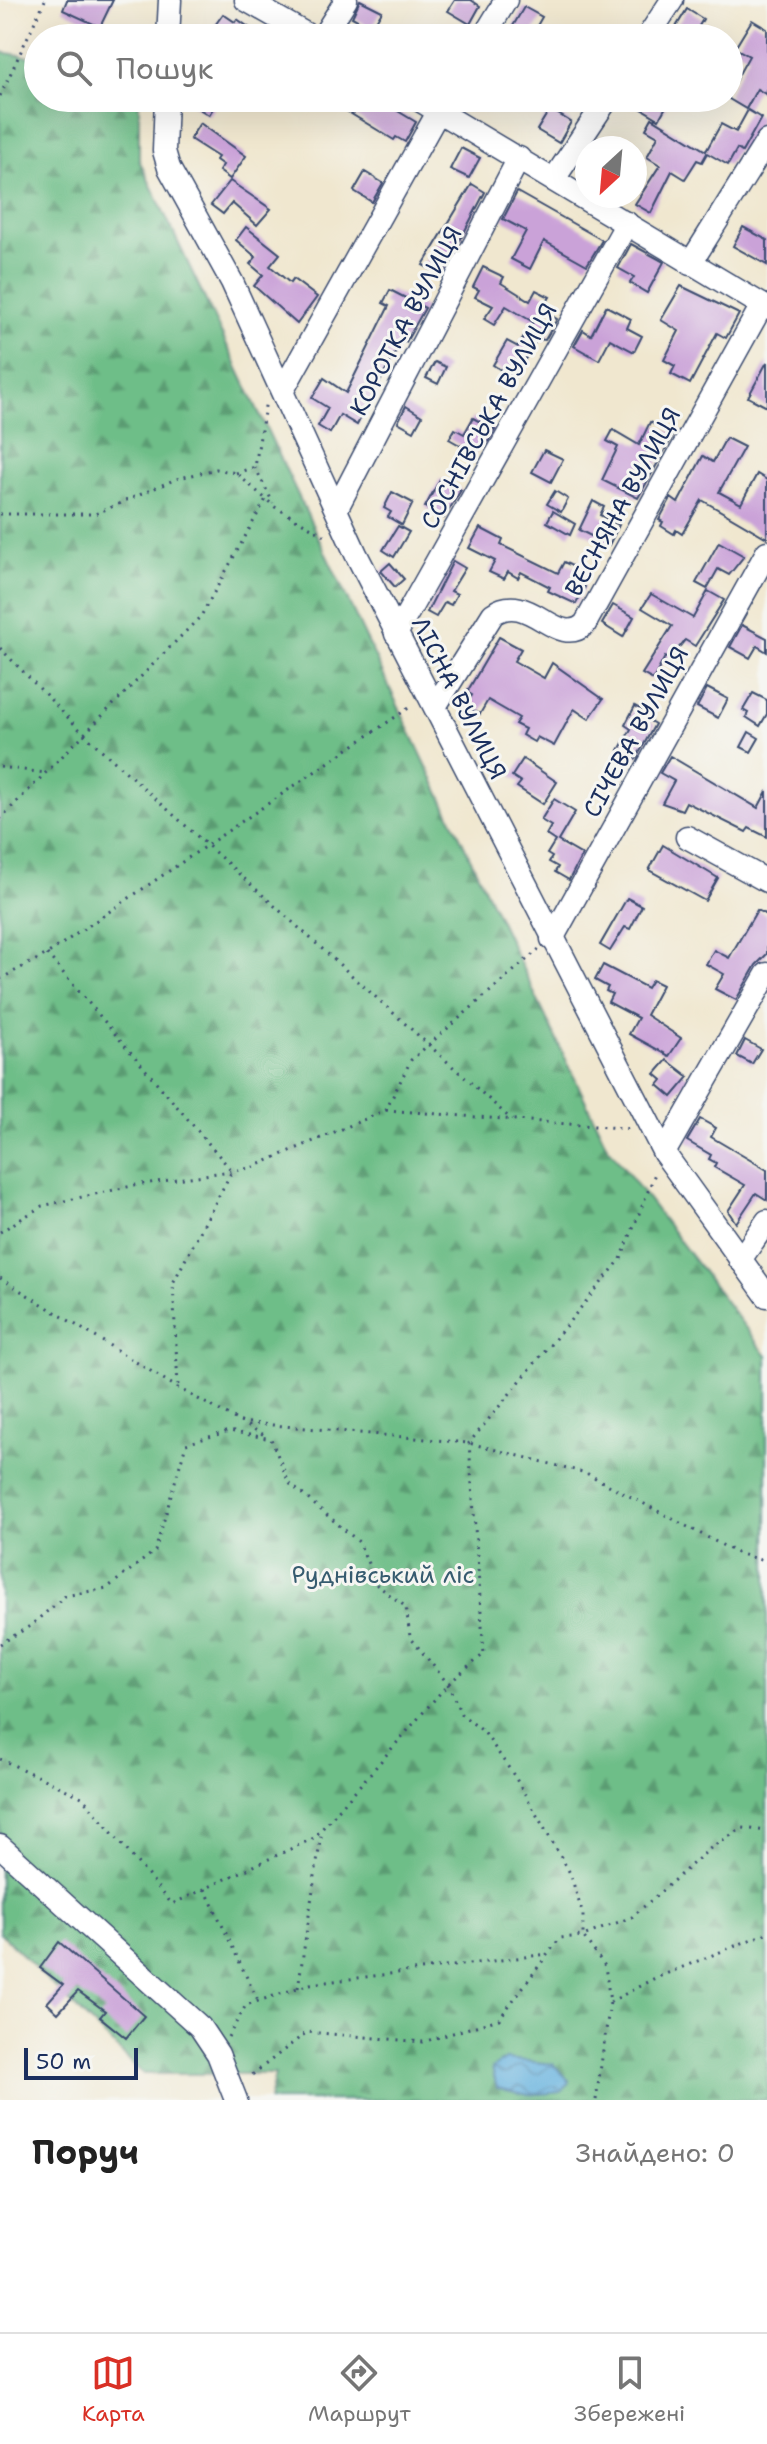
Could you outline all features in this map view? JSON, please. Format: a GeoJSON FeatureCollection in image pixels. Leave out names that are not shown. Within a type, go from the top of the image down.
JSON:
{"type":"FeatureCollection","features":[{"type":"Feature","properties":{"kind":"street"},"geometry":{"type":"LineString","coordinates":[[169,24],[170,0]]}},
{"type":"Feature","properties":{"kind":"street"},"geometry":{"type":"LineString","coordinates":[[246,0],[288,24]]}},
{"type":"Feature","properties":{"kind":"street"},"geometry":{"type":"LineString","coordinates":[[331,24],[346,0]]}},
{"type":"Feature","properties":{"kind":"street"},"geometry":{"type":"LineString","coordinates":[[491,24],[506,0]]}},
{"type":"Feature","properties":{"kind":"street"},"geometry":{"type":"LineString","coordinates":[[656,24],[672,0]]}},
{"type":"Feature","properties":{"kind":"street","name":"ЛІСНА ВУЛИЦЯ"},"geometry":{"type":"LineString","coordinates":[[165,112],[164,151],[169,168],[232,282],[396,634],[433,700],[552,939],[664,1153],[767,1296]]}},
{"type":"Feature","properties":{"kind":"street"},"geometry":{"type":"LineString","coordinates":[[283,390],[438,112]]}},
{"type":"Feature","properties":{"kind":"street"},"geometry":{"type":"LineString","coordinates":[[453,112],[519,158],[764,306]]}},
{"type":"Feature","properties":{"kind":"street"},"geometry":{"type":"LineString","coordinates":[[554,179],[599,112]]}},
{"type":"Feature","properties":{"kind":"street"},"geometry":{"type":"LineString","coordinates":[[690,264],[767,141]]}},
{"type":"Feature","properties":{"kind":"street","name":"КОРОТКА ВУЛИЦЯ"},"geometry":{"type":"LineString","coordinates":[[337,508],[519,158]]}},
{"type":"Feature","properties":{"kind":"street","name":"СОСНІВСЬКА ВУЛИЦЯ"},"geometry":{"type":"LineString","coordinates":[[396,634],[627,223]]}},
{"type":"Feature","properties":{"kind":"street","name":"ВЕСНЯНА ВУЛИЦЯ"},"geometry":{"type":"LineString","coordinates":[[433,700],[493,614],[504,606],[517,606],[567,632],[585,624],[764,306]]}},
{"type":"Feature","properties":{"kind":"street","name":"СІЧЕВА ВУЛИЦЯ"},"geometry":{"type":"LineString","coordinates":[[552,939],[767,552]]}},
{"type":"Feature","properties":{"kind":"street"},"geometry":{"type":"LineString","coordinates":[[687,837],[767,881]]}},
{"type":"Feature","properties":{"kind":"street"},"geometry":{"type":"LineString","coordinates":[[664,1153],[767,974]]}},
{"type":"Feature","properties":{"kind":"street"},"geometry":{"type":"LineString","coordinates":[[740,1260],[767,1221]]}},
{"type":"Feature","properties":{"kind":"street"},"geometry":{"type":"LineString","coordinates":[[0,1846],[200,2027],[218,2054],[236,2094]]}},
{"type":"Feature","properties":{"kind":"path"},"geometry":{"type":"LineString","coordinates":[[34,24],[45,0]]}},
{"type":"Feature","properties":{"kind":"path"},"geometry":{"type":"LineString","coordinates":[[0,96],[24,45]]}},
{"type":"Feature","properties":{"kind":"path"},"geometry":{"type":"LineString","coordinates":[[275,507],[255,467],[266,399],[283,390]]}},
{"type":"Feature","properties":{"kind":"path"},"geometry":{"type":"LineString","coordinates":[[0,514],[95,514],[176,479],[216,469],[236,473],[255,467]]}},
{"type":"Feature","properties":{"kind":"path"},"geometry":{"type":"LineString","coordinates":[[236,473],[275,507],[329,539]]}},
{"type":"Feature","properties":{"kind":"path"},"geometry":{"type":"LineString","coordinates":[[0,819],[201,616],[266,499]]}},
{"type":"Feature","properties":{"kind":"path"},"geometry":{"type":"LineString","coordinates":[[0,648],[85,735],[512,1120]]}},
{"type":"Feature","properties":{"kind":"path"},"geometry":{"type":"LineString","coordinates":[[0,979],[47,954],[433,700]]}},
{"type":"Feature","properties":{"kind":"path"},"geometry":{"type":"LineString","coordinates":[[0,767],[46,773]]}},
{"type":"Feature","properties":{"kind":"path"},"geometry":{"type":"LineString","coordinates":[[386,1110],[411,1060],[552,939]]}},
{"type":"Feature","properties":{"kind":"path"},"geometry":{"type":"LineString","coordinates":[[47,954],[232,1171]]}},
{"type":"Feature","properties":{"kind":"path"},"geometry":{"type":"LineString","coordinates":[[0,1232],[42,1206],[136,1185],[251,1168],[386,1110],[652,1131]]}},
{"type":"Feature","properties":{"kind":"path"},"geometry":{"type":"LineString","coordinates":[[0,1759],[82,1797],[172,1904],[314,1838],[448,1684],[484,1654],[469,1443],[621,1259],[664,1153]]}},
{"type":"Feature","properties":{"kind":"path"},"geometry":{"type":"LineString","coordinates":[[178,1388],[173,1283],[232,1171]]}},
{"type":"Feature","properties":{"kind":"path"},"geometry":{"type":"LineString","coordinates":[[0,1278],[178,1388],[271,1439],[289,1483],[359,1542],[377,1585],[406,1607],[410,1637],[448,1684],[461,1714],[484,1732],[515,1777],[570,1873],[583,1915],[583,1936],[605,1966],[610,2002],[596,2100]]}},
{"type":"Feature","properties":{"kind":"path"},"geometry":{"type":"LineString","coordinates":[[240,1422],[469,1443],[586,1473],[737,1553],[767,1562]]}},
{"type":"Feature","properties":{"kind":"path"},"geometry":{"type":"LineString","coordinates":[[0,1644],[30,1626],[65,1596],[107,1588],[155,1551],[186,1444],[229,1431],[271,1439]]}},
{"type":"Feature","properties":{"kind":"path"},"geometry":{"type":"LineString","coordinates":[[236,2094],[307,2032],[423,2042],[499,2019],[560,1938],[583,1936],[632,1917],[713,1846],[743,1828],[767,1831]]}},
{"type":"Feature","properties":{"kind":"path"},"geometry":{"type":"LineString","coordinates":[[298,1988],[322,1829]]}},
{"type":"Feature","properties":{"kind":"path"},"geometry":{"type":"LineString","coordinates":[[204,1889],[258,2001]]}},
{"type":"Feature","properties":{"kind":"path"},"geometry":{"type":"LineString","coordinates":[[610,2002],[653,1979],[767,1933]]}},
{"type":"Feature","properties":{"kind":"path"},"geometry":{"type":"LineString","coordinates":[[218,2054],[246,2005],[298,1988],[548,1954]]}},
{"type":"Feature","properties":{"kind":"green space","name":"Руднівський ліс"},"geometry":{"type":"Polygon","coordinates":[[[0,52],[24,56],[24,112],[139,112],[139,160],[606,1144],[767,1356],[767,2100],[269,2100],[275,2074],[143,2074],[0,1933],[0,52]]]}},
{"type":"Feature","properties":{"kind":"water"},"geometry":{"type":"Polygon","coordinates":[[[506,2059],[553,2064],[570,2081],[561,2092],[529,2095],[497,2088],[492,2068],[506,2059]]]}},
{"type":"Feature","properties":{"kind":"building"},"geometry":{"type":"Polygon","coordinates":[[[67,0],[113,0],[101,24],[93,24],[63,10],[67,0]]]}},
{"type":"Feature","properties":{"kind":"building"},"geometry":{"type":"Polygon","coordinates":[[[360,0],[382,11],[374,24],[365,24],[352,17],[360,0]]]}},
{"type":"Feature","properties":{"kind":"building"},"geometry":{"type":"Polygon","coordinates":[[[455,0],[471,0],[480,6],[470,24],[448,11],[455,0]]]}},
{"type":"Feature","properties":{"kind":"building"},"geometry":{"type":"Polygon","coordinates":[[[524,7],[542,17],[538,24],[514,24],[524,7]]]}},
{"type":"Feature","properties":{"kind":"building"},"geometry":{"type":"Polygon","coordinates":[[[687,9],[703,19],[700,24],[678,24],[687,9]]]}},
{"type":"Feature","properties":{"kind":"building"},"geometry":{"type":"Polygon","coordinates":[[[223,14],[244,24],[216,24],[223,14]]]}},
{"type":"Feature","properties":{"kind":"building"},"geometry":{"type":"Polygon","coordinates":[[[752,20],[767,29],[767,95],[757,89],[746,109],[743,107],[743,67],[749,56],[743,53],[743,35],[752,20]]]}},
{"type":"Feature","properties":{"kind":"building"},"geometry":{"type":"Polygon","coordinates":[[[748,110],[761,118],[742,152],[737,149],[728,165],[707,153],[702,162],[697,160],[685,179],[672,171],[651,213],[642,208],[647,208],[647,185],[660,165],[647,157],[658,136],[646,129],[652,118],[706,151],[721,124],[736,132],[748,110]]]}},
{"type":"Feature","properties":{"kind":"building"},"geometry":{"type":"Polygon","coordinates":[[[348,112],[399,112],[416,122],[405,142],[396,137],[394,140],[348,112]]]}},
{"type":"Feature","properties":{"kind":"building"},"geometry":{"type":"Polygon","coordinates":[[[548,112],[555,112],[571,122],[559,143],[537,130],[548,112]]]}},
{"type":"Feature","properties":{"kind":"building"},"geometry":{"type":"Polygon","coordinates":[[[647,112],[663,112],[659,119],[647,112]]]}},
{"type":"Feature","properties":{"kind":"building"},"geometry":{"type":"Polygon","coordinates":[[[200,123],[246,156],[230,179],[219,171],[223,165],[216,160],[218,157],[190,139],[200,123]]]}},
{"type":"Feature","properties":{"kind":"building"},"geometry":{"type":"Polygon","coordinates":[[[461,148],[480,158],[469,178],[450,169],[461,148]]]}},
{"type":"Feature","properties":{"kind":"building"},"geometry":{"type":"Polygon","coordinates":[[[365,172],[383,183],[372,202],[354,191],[365,172]]]}},
{"type":"Feature","properties":{"kind":"building"},"geometry":{"type":"Polygon","coordinates":[[[230,181],[271,209],[257,225],[232,203],[223,214],[211,205],[230,181]]]}},
{"type":"Feature","properties":{"kind":"building"},"geometry":{"type":"Polygon","coordinates":[[[472,184],[485,192],[442,275],[423,265],[472,184]]]}},
{"type":"Feature","properties":{"kind":"building"},"geometry":{"type":"Polygon","coordinates":[[[517,192],[602,240],[587,265],[544,241],[530,269],[511,259],[526,231],[503,219],[517,192]]]}},
{"type":"Feature","properties":{"kind":"building"},"geometry":{"type":"Polygon","coordinates":[[[246,227],[280,254],[270,266],[290,283],[293,279],[317,297],[297,324],[254,286],[263,275],[250,264],[256,257],[236,240],[246,227]]]}},
{"type":"Feature","properties":{"kind":"building"},"geometry":{"type":"Polygon","coordinates":[[[743,227],[767,240],[767,265],[733,246],[743,227]]]}},
{"type":"Feature","properties":{"kind":"building"},"geometry":{"type":"Polygon","coordinates":[[[631,244],[664,262],[647,293],[630,283],[634,277],[618,268],[631,244]]]}},
{"type":"Feature","properties":{"kind":"building"},"geometry":{"type":"Polygon","coordinates":[[[483,267],[504,277],[501,283],[530,301],[536,290],[550,297],[542,310],[557,319],[545,340],[537,339],[514,378],[493,365],[507,341],[518,347],[533,322],[506,306],[494,325],[484,319],[493,306],[475,297],[479,290],[473,287],[483,267]]]}},
{"type":"Feature","properties":{"kind":"building"},"geometry":{"type":"Polygon","coordinates":[[[681,286],[739,314],[726,338],[717,333],[690,384],[671,374],[675,366],[664,360],[679,331],[661,320],[681,286]]]}},
{"type":"Feature","properties":{"kind":"building"},"geometry":{"type":"Polygon","coordinates":[[[390,290],[425,308],[406,342],[402,340],[357,425],[340,415],[330,433],[318,426],[328,408],[312,398],[324,378],[346,393],[389,306],[383,303],[390,290]]]}},
{"type":"Feature","properties":{"kind":"building"},"geometry":{"type":"Polygon","coordinates":[[[606,306],[631,319],[627,328],[642,336],[634,352],[610,339],[599,360],[574,346],[583,330],[591,335],[606,306]]]}},
{"type":"Feature","properties":{"kind":"building"},"geometry":{"type":"Polygon","coordinates":[[[435,362],[446,367],[438,384],[426,378],[435,362]]]}},
{"type":"Feature","properties":{"kind":"building"},"geometry":{"type":"Polygon","coordinates":[[[767,362],[767,407],[748,397],[767,362]]]}},
{"type":"Feature","properties":{"kind":"building"},"geometry":{"type":"Polygon","coordinates":[[[406,406],[422,416],[414,431],[398,422],[406,406]]]}},
{"type":"Feature","properties":{"kind":"building"},"geometry":{"type":"Polygon","coordinates":[[[473,418],[495,430],[486,445],[481,443],[476,454],[449,439],[455,429],[464,434],[473,418]]]}},
{"type":"Feature","properties":{"kind":"building"},"geometry":{"type":"Polygon","coordinates":[[[650,422],[674,434],[638,498],[602,480],[618,447],[607,441],[613,430],[639,445],[650,422]]]}},
{"type":"Feature","properties":{"kind":"building"},"geometry":{"type":"Polygon","coordinates":[[[726,438],[744,447],[719,492],[741,504],[757,474],[767,480],[767,538],[702,500],[682,534],[676,530],[674,534],[661,526],[663,522],[659,520],[671,498],[678,503],[703,456],[713,462],[726,438]]]}},
{"type":"Feature","properties":{"kind":"building"},"geometry":{"type":"Polygon","coordinates":[[[544,450],[563,459],[551,482],[532,472],[544,450]]]}},
{"type":"Feature","properties":{"kind":"building"},"geometry":{"type":"Polygon","coordinates":[[[440,479],[461,490],[444,518],[425,507],[440,479]]]}},
{"type":"Feature","properties":{"kind":"building"},"geometry":{"type":"Polygon","coordinates":[[[555,491],[568,499],[561,512],[547,504],[555,491]]]}},
{"type":"Feature","properties":{"kind":"building"},"geometry":{"type":"Polygon","coordinates":[[[392,492],[413,503],[402,525],[388,517],[391,512],[384,508],[392,492]]]}},
{"type":"Feature","properties":{"kind":"building"},"geometry":{"type":"Polygon","coordinates":[[[593,501],[604,507],[600,515],[619,525],[609,545],[579,530],[593,501]]]}},
{"type":"Feature","properties":{"kind":"building"},"geometry":{"type":"Polygon","coordinates":[[[553,511],[575,524],[570,535],[547,522],[553,511]]]}},
{"type":"Feature","properties":{"kind":"building"},"geometry":{"type":"Polygon","coordinates":[[[398,526],[409,532],[394,557],[383,550],[398,526]]]}},
{"type":"Feature","properties":{"kind":"building"},"geometry":{"type":"Polygon","coordinates":[[[480,528],[503,540],[501,545],[558,573],[564,562],[576,568],[570,579],[585,587],[576,604],[548,591],[550,587],[521,572],[518,578],[508,572],[504,579],[489,572],[495,561],[469,548],[480,528]]]}},
{"type":"Feature","properties":{"kind":"building"},"geometry":{"type":"Polygon","coordinates":[[[719,542],[744,556],[729,575],[718,569],[707,589],[696,583],[719,542]]]}},
{"type":"Feature","properties":{"kind":"building"},"geometry":{"type":"Polygon","coordinates":[[[453,561],[465,568],[451,591],[457,594],[451,605],[445,602],[436,617],[427,612],[453,561]]]}},
{"type":"Feature","properties":{"kind":"building"},"geometry":{"type":"Polygon","coordinates":[[[390,563],[404,579],[395,587],[381,571],[390,563]]]}},
{"type":"Feature","properties":{"kind":"building"},"geometry":{"type":"Polygon","coordinates":[[[708,591],[724,600],[695,646],[685,640],[670,659],[665,657],[653,680],[642,674],[672,626],[642,608],[651,594],[693,618],[708,591]]]}},
{"type":"Feature","properties":{"kind":"building"},"geometry":{"type":"Polygon","coordinates":[[[613,605],[634,617],[623,637],[602,624],[613,605]]]}},
{"type":"Feature","properties":{"kind":"building"},"geometry":{"type":"Polygon","coordinates":[[[742,625],[767,638],[767,652],[757,646],[750,658],[730,647],[742,625]]]}},
{"type":"Feature","properties":{"kind":"building"},"geometry":{"type":"Polygon","coordinates":[[[499,637],[521,649],[514,661],[544,678],[552,663],[603,699],[589,719],[574,709],[554,746],[537,737],[534,742],[522,735],[525,729],[515,724],[519,718],[488,700],[480,714],[466,706],[472,695],[467,692],[499,637]]]}},
{"type":"Feature","properties":{"kind":"building"},"geometry":{"type":"Polygon","coordinates":[[[707,688],[728,699],[718,718],[697,707],[707,688]]]}},
{"type":"Feature","properties":{"kind":"building"},"geometry":{"type":"Polygon","coordinates":[[[753,693],[767,700],[767,714],[760,726],[746,717],[748,713],[743,710],[753,693]]]}},
{"type":"Feature","properties":{"kind":"building"},"geometry":{"type":"Polygon","coordinates":[[[635,706],[652,716],[650,721],[655,724],[636,759],[619,750],[631,729],[625,725],[635,706]]]}},
{"type":"Feature","properties":{"kind":"building"},"geometry":{"type":"Polygon","coordinates":[[[749,732],[759,738],[751,752],[741,747],[749,732]]]}},
{"type":"Feature","properties":{"kind":"building"},"geometry":{"type":"Polygon","coordinates":[[[670,756],[758,808],[767,791],[767,837],[749,828],[746,832],[686,802],[682,810],[662,803],[674,781],[660,773],[670,756]]]}},
{"type":"Feature","properties":{"kind":"building"},"geometry":{"type":"Polygon","coordinates":[[[523,759],[557,782],[543,804],[517,787],[521,782],[512,776],[523,759]]]}},
{"type":"Feature","properties":{"kind":"building"},"geometry":{"type":"Polygon","coordinates":[[[554,799],[575,812],[558,841],[582,855],[569,880],[555,872],[558,867],[549,862],[552,857],[547,854],[555,841],[546,835],[551,826],[541,820],[554,799]]]}},
{"type":"Feature","properties":{"kind":"building"},"geometry":{"type":"Polygon","coordinates":[[[663,845],[718,878],[705,901],[649,870],[663,845]]]}},
{"type":"Feature","properties":{"kind":"building"},"geometry":{"type":"Polygon","coordinates":[[[627,898],[642,906],[630,929],[625,927],[610,951],[600,945],[627,898]]]}},
{"type":"Feature","properties":{"kind":"building"},"geometry":{"type":"Polygon","coordinates":[[[757,910],[767,915],[767,954],[756,965],[736,1000],[715,989],[724,974],[706,964],[714,950],[729,958],[757,910]]]}},
{"type":"Feature","properties":{"kind":"building"},"geometry":{"type":"Polygon","coordinates":[[[603,965],[647,988],[652,980],[662,985],[646,1015],[681,1038],[669,1056],[629,1034],[638,1018],[608,1002],[612,994],[606,991],[608,987],[595,980],[603,965]]]}},
{"type":"Feature","properties":{"kind":"building"},"geometry":{"type":"Polygon","coordinates":[[[745,1040],[761,1049],[752,1064],[737,1056],[745,1040]]]}},
{"type":"Feature","properties":{"kind":"building"},"geometry":{"type":"Polygon","coordinates":[[[667,1060],[689,1077],[672,1097],[658,1085],[662,1080],[655,1074],[667,1060]]]}},
{"type":"Feature","properties":{"kind":"building"},"geometry":{"type":"Polygon","coordinates":[[[700,1119],[716,1128],[711,1137],[767,1170],[767,1200],[756,1193],[736,1223],[728,1211],[745,1185],[714,1167],[716,1163],[709,1159],[711,1155],[687,1141],[700,1119]]]}},
{"type":"Feature","properties":{"kind":"building"},"geometry":{"type":"Polygon","coordinates":[[[59,1942],[144,2016],[126,2038],[100,2017],[105,2011],[78,1991],[58,2013],[47,2003],[63,1985],[40,1968],[59,1942]]]}}]}
